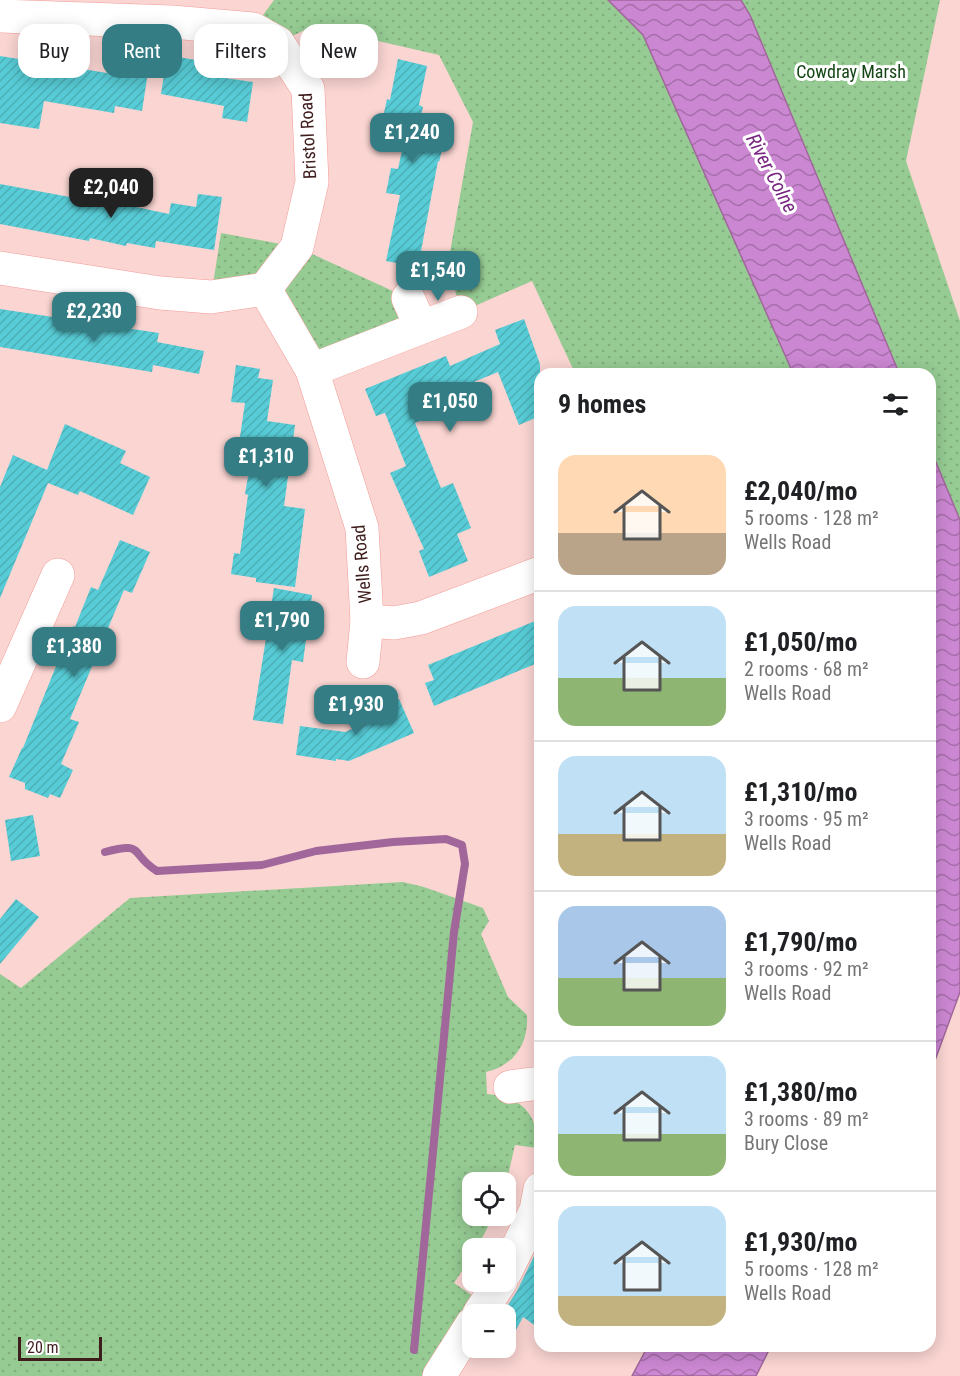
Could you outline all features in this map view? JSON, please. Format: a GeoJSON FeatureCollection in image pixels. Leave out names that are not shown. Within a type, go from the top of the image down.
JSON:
{"type":"FeatureCollection","features":[{"type":"Feature","properties":{"kind":"street","name":"Bristol Road"},"geometry":{"type":"LineString","coordinates":[[0,15],[172,22],[253,29],[278,43],[308,89],[312,182],[297,247],[265,289]]}},
{"type":"Feature","properties":{"kind":"street"},"geometry":{"type":"LineString","coordinates":[[0,268],[160,293],[211,297],[265,289]]}},
{"type":"Feature","properties":{"kind":"street","name":"Wells Road"},"geometry":{"type":"LineString","coordinates":[[265,289],[312,370],[362,528],[367,621],[363,662]]}},
{"type":"Feature","properties":{"kind":"street"},"geometry":{"type":"LineString","coordinates":[[408,298],[421,327]]}},
{"type":"Feature","properties":{"kind":"street"},"geometry":{"type":"LineString","coordinates":[[312,370],[461,312]]}},
{"type":"Feature","properties":{"kind":"street"},"geometry":{"type":"LineString","coordinates":[[0,706],[9,660],[58,574]]}},
{"type":"Feature","properties":{"kind":"street","name":"Wells Road"},"geometry":{"type":"LineString","coordinates":[[367,621],[394,623],[421,618],[534,575]]}},
{"type":"Feature","properties":{"kind":"street"},"geometry":{"type":"LineString","coordinates":[[516,1251],[534,1214]]}},
{"type":"Feature","properties":{"kind":"street"},"geometry":{"type":"LineString","coordinates":[[439,1376],[462,1340]]}},
{"type":"Feature","properties":{"kind":"green space"},"geometry":{"type":"Polygon","coordinates":[[[274,0],[608,0],[643,35],[791,368],[573,368],[532,281],[461,312],[448,264],[473,122],[439,55],[378,41],[378,24],[300,24],[300,32],[288,38],[288,24],[257,24],[274,0]]]}},
{"type":"Feature","properties":{"kind":"green space","name":"Cowdray Marsh"},"geometry":{"type":"Polygon","coordinates":[[[741,0],[940,0],[906,161],[960,321],[960,520],[936,462],[936,368],[897,368],[750,15],[741,0]]]}},
{"type":"Feature","properties":{"kind":"green space"},"geometry":{"type":"Polygon","coordinates":[[[221,233],[297,247],[408,298],[421,327],[312,370],[265,290],[211,297],[221,233]]]}},
{"type":"Feature","properties":{"kind":"green space"},"geometry":{"type":"Polygon","coordinates":[[[403,882],[483,908],[489,921],[481,934],[508,997],[527,1015],[525,1035],[518,1052],[505,1064],[486,1072],[487,1094],[507,1097],[527,1111],[534,1124],[534,1148],[515,1145],[509,1172],[462,1172],[462,1226],[488,1226],[482,1238],[462,1238],[462,1271],[454,1283],[462,1288],[462,1292],[473,1296],[468,1304],[462,1304],[462,1315],[426,1376],[0,1376],[0,974],[21,988],[130,898],[403,882]]]}},
{"type":"Feature","properties":{"kind":"water","name":"River Colne"},"geometry":{"type":"Polygon","coordinates":[[[608,0],[741,0],[750,15],[897,368],[791,368],[643,35],[608,0]]]}},
{"type":"Feature","properties":{"kind":"water"},"geometry":{"type":"Polygon","coordinates":[[[936,462],[960,520],[960,992],[936,1058],[936,462]]]}},
{"type":"Feature","properties":{"kind":"water"},"geometry":{"type":"Polygon","coordinates":[[[645,1352],[768,1352],[756,1376],[632,1376],[645,1352]]]}},
{"type":"Feature","properties":{"kind":"building"},"geometry":{"type":"Polygon","coordinates":[[[0,56],[18,59],[18,78],[90,78],[90,70],[102,72],[102,78],[147,78],[142,111],[115,106],[114,113],[44,101],[39,129],[0,123],[0,56]]]}},
{"type":"Feature","properties":{"kind":"building"},"geometry":{"type":"Polygon","coordinates":[[[182,58],[194,60],[194,78],[225,78],[253,82],[247,122],[222,118],[224,106],[161,94],[163,78],[182,78],[182,58]]]}},
{"type":"Feature","properties":{"kind":"building"},"geometry":{"type":"Polygon","coordinates":[[[398,59],[427,66],[419,105],[423,107],[419,124],[447,131],[438,161],[418,267],[386,261],[400,195],[386,193],[391,168],[398,169],[407,127],[382,122],[387,99],[390,100],[398,59]]]}},
{"type":"Feature","properties":{"kind":"building"},"geometry":{"type":"Polygon","coordinates":[[[0,184],[107,204],[108,201],[169,214],[171,203],[196,207],[198,194],[222,197],[214,250],[156,241],[155,248],[127,243],[126,246],[0,224],[0,184]]]}},
{"type":"Feature","properties":{"kind":"building"},"geometry":{"type":"Polygon","coordinates":[[[0,309],[159,333],[157,342],[204,351],[199,374],[153,365],[152,372],[0,347],[0,309]]]}},
{"type":"Feature","properties":{"kind":"building"},"geometry":{"type":"Polygon","coordinates":[[[524,319],[540,364],[540,368],[534,368],[534,419],[519,425],[498,372],[430,400],[436,414],[415,423],[441,488],[453,483],[471,528],[457,534],[468,561],[429,577],[419,551],[424,549],[390,473],[406,466],[385,413],[376,416],[365,389],[446,356],[450,366],[500,344],[495,330],[524,319]]]}},
{"type":"Feature","properties":{"kind":"building"},"geometry":{"type":"Polygon","coordinates":[[[236,365],[260,369],[258,378],[273,380],[267,421],[295,425],[284,506],[305,509],[295,587],[256,582],[256,578],[231,574],[234,553],[240,554],[248,495],[245,494],[251,459],[237,457],[245,403],[231,402],[236,365]]]}},
{"type":"Feature","properties":{"kind":"building"},"geometry":{"type":"Polygon","coordinates":[[[65,424],[126,451],[120,463],[150,477],[133,515],[80,491],[78,495],[48,483],[0,598],[0,487],[13,455],[47,470],[65,424]]]}},
{"type":"Feature","properties":{"kind":"building"},"geometry":{"type":"Polygon","coordinates":[[[120,540],[150,552],[132,593],[124,590],[70,719],[79,722],[61,764],[73,770],[60,798],[50,794],[48,798],[25,789],[25,783],[9,777],[91,587],[98,590],[120,540]]]}},
{"type":"Feature","properties":{"kind":"building"},"geometry":{"type":"Polygon","coordinates":[[[274,588],[312,595],[303,662],[292,660],[283,724],[253,720],[274,588]]]}},
{"type":"Feature","properties":{"kind":"building"},"geometry":{"type":"Polygon","coordinates":[[[534,621],[534,664],[434,706],[425,683],[434,680],[428,665],[534,621]]]}},
{"type":"Feature","properties":{"kind":"building"},"geometry":{"type":"Polygon","coordinates":[[[399,699],[414,733],[349,761],[296,755],[300,726],[345,732],[374,720],[370,711],[399,699]]]}},
{"type":"Feature","properties":{"kind":"building"},"geometry":{"type":"Polygon","coordinates":[[[33,815],[40,856],[11,861],[5,820],[33,815]]]}},
{"type":"Feature","properties":{"kind":"building"},"geometry":{"type":"Polygon","coordinates":[[[16,899],[39,917],[0,964],[0,919],[16,899]]]}},
{"type":"Feature","properties":{"kind":"building"},"geometry":{"type":"Polygon","coordinates":[[[534,1256],[534,1325],[523,1317],[516,1330],[516,1304],[509,1304],[534,1256]]]}},
{"type":"Feature","properties":{"kind":"waterway"},"geometry":{"type":"LineString","coordinates":[[105,852],[132,849],[157,871],[262,865],[316,851],[393,842],[446,839],[462,845],[465,864],[454,932],[414,1350]]}}]}
